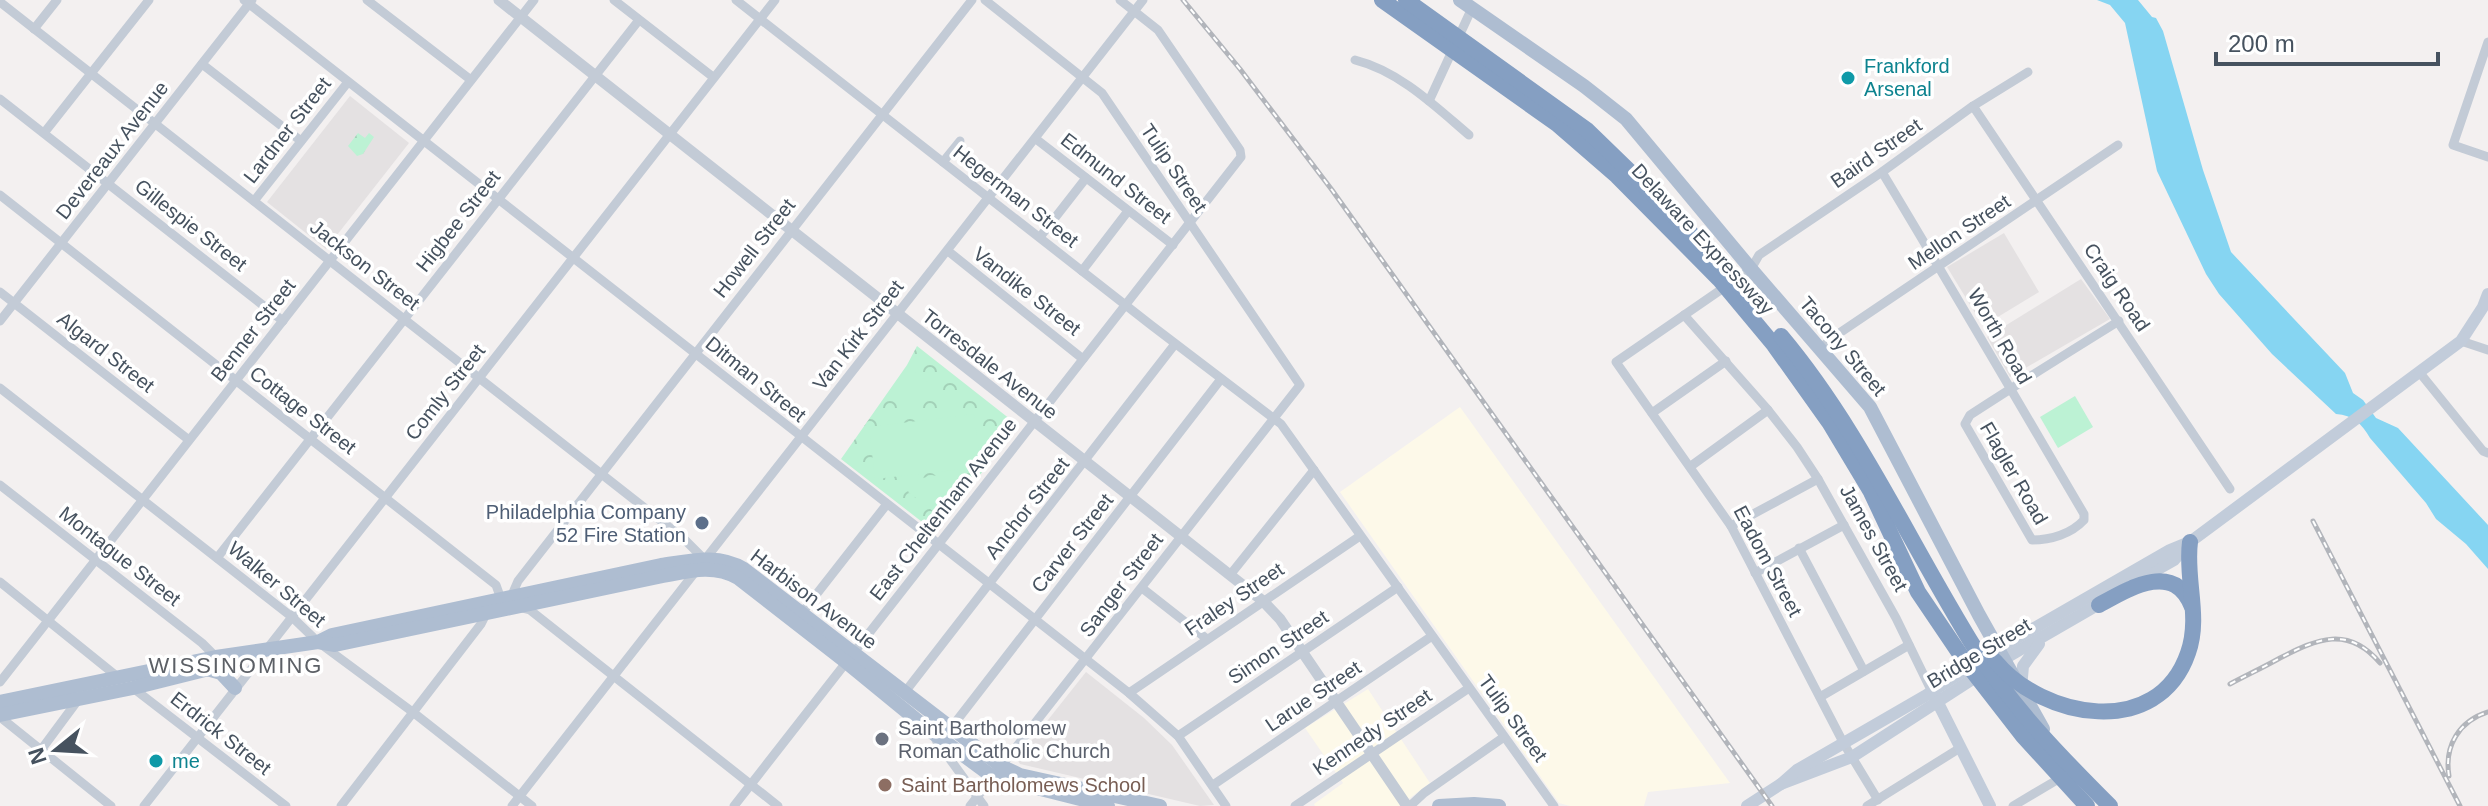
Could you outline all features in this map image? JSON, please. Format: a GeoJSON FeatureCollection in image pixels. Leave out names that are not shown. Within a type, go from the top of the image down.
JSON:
{"type":"FeatureCollection","features":[{"type":"Feature","properties":{"kind":"highway","name":"Delaware Expressway"},"geometry":{"type":"LineString","coordinates":[[1382,0],[1449,38]]}},
{"type":"Feature","properties":{"kind":"highway","name":"Delaware Expressway"},"geometry":{"type":"LineString","coordinates":[[1406,0],[1569,134],[1724,276],[1829,422],[1871,492],[1918,592],[1966,640],[2041,734],[2110,806]]}},
{"type":"Feature","properties":{"kind":"highway","name":"Delaware Expressway"},"geometry":{"type":"LineString","coordinates":[[1735,290],[1786,341],[1829,401],[1864,456],[2023,736],[2087,806]]}},
{"type":"Feature","properties":{"kind":"highway"},"geometry":{"type":"LineString","coordinates":[[1966,640],[2030,692],[2054,703],[2070,709],[2095,711],[2137,707],[2162,691],[2181,668],[2188,653],[2193,633],[2188,560],[2190,542]]}},
{"type":"Feature","properties":{"kind":"highway"},"geometry":{"type":"LineString","coordinates":[[2099,605],[2152,581],[2164,582],[2183,591],[2193,610]]}},
{"type":"Feature","properties":{"kind":"main road","name":"Tacony Street"},"geometry":{"type":"LineString","coordinates":[[1466,4],[1616,109],[1870,407],[2000,654],[2087,806]]}},
{"type":"Feature","properties":{"kind":"main road","name":"Bridge Street"},"geometry":{"type":"LineString","coordinates":[[2000,654],[2053,632],[2174,560],[2190,542],[2461,341],[2488,294]]}},
{"type":"Feature","properties":{"kind":"main road","name":"Bridge Street"},"geometry":{"type":"LineString","coordinates":[[1781,784],[1852,757],[2000,654],[2170,550],[2190,542]]}},
{"type":"Feature","properties":{"kind":"main road","name":"Harbison Avenue"},"geometry":{"type":"LineString","coordinates":[[0,707],[119,678],[244,660],[267,651],[318,642],[332,635],[510,601],[661,565],[700,564],[722,559],[737,565],[801,614],[929,730],[997,772],[1086,804],[1108,806]]}},
{"type":"Feature","properties":{"kind":"main road","name":"Harbison Avenue"},"geometry":{"type":"LineString","coordinates":[[700,564],[730,574],[849,658],[905,692],[951,728],[997,772],[1160,806]]}},
{"type":"Feature","properties":{"kind":"main road","name":"Harbison Avenue"},"geometry":{"type":"LineString","coordinates":[[318,642],[335,645],[486,614],[510,601]]}},
{"type":"Feature","properties":{"kind":"main road"},"geometry":{"type":"LineString","coordinates":[[2021,691],[2025,663],[2036,647],[2053,632]]}},
{"type":"Feature","properties":{"kind":"main road","name":"Harbison Avenue"},"geometry":{"type":"LineString","coordinates":[[0,707],[78,700],[133,688],[212,663]]}},
{"type":"Feature","properties":{"kind":"main road"},"geometry":{"type":"LineString","coordinates":[[212,663],[235,688]]}},
{"type":"Feature","properties":{"kind":"main road","name":"Bridge Street"},"geometry":{"type":"LineString","coordinates":[[1747,806],[1797,770],[1935,697]]}},
{"type":"Feature","properties":{"kind":"main road","name":"James Street"},"geometry":{"type":"LineString","coordinates":[[1935,697],[1990,806]]}},
{"type":"Feature","properties":{"kind":"main road"},"geometry":{"type":"LineString","coordinates":[[1439,806],[1499,806]]}},
{"type":"Feature","properties":{"kind":"street"},"geometry":{"type":"LineString","coordinates":[[34,29],[57,0]]}},
{"type":"Feature","properties":{"kind":"street"},"geometry":{"type":"LineString","coordinates":[[44,133],[149,0]]}},
{"type":"Feature","properties":{"kind":"street"},"geometry":{"type":"LineString","coordinates":[[367,0],[471,80]]}},
{"type":"Feature","properties":{"kind":"street","name":"Torresdale Avenue"},"geometry":{"type":"LineString","coordinates":[[499,0],[1263,601],[1280,619],[1408,806]]}},
{"type":"Feature","properties":{"kind":"street","name":"Benner Street"},"geometry":{"type":"LineString","coordinates":[[0,682],[534,0]]}},
{"type":"Feature","properties":{"kind":"street"},"geometry":{"type":"LineString","coordinates":[[614,0],[713,77]]}},
{"type":"Feature","properties":{"kind":"street","name":"Hegerman Street"},"geometry":{"type":"LineString","coordinates":[[736,0],[1125,306],[1274,419]]}},
{"type":"Feature","properties":{"kind":"street","name":"Comly Street"},"geometry":{"type":"LineString","coordinates":[[144,806],[775,0]]}},
{"type":"Feature","properties":{"kind":"street","name":"Howell Street"},"geometry":{"type":"LineString","coordinates":[[510,601],[518,581],[972,0]]}},
{"type":"Feature","properties":{"kind":"street","name":"Tulip Street"},"geometry":{"type":"LineString","coordinates":[[985,0],[1102,93],[1300,385]]}},
{"type":"Feature","properties":{"kind":"street"},"geometry":{"type":"LineString","coordinates":[[1120,0],[1135,11]]}},
{"type":"Feature","properties":{"kind":"street","name":"Van Kirk Street"},"geometry":{"type":"LineString","coordinates":[[512,806],[1143,0]]}},
{"type":"Feature","properties":{"kind":"street","name":"Devereaux Avenue"},"geometry":{"type":"LineString","coordinates":[[0,321],[248,1]]}},
{"type":"Feature","properties":{"kind":"street","name":"Ditman Street"},"geometry":{"type":"LineString","coordinates":[[248,1],[801,438],[1087,658],[1178,736],[1226,806]]}},
{"type":"Feature","properties":{"kind":"street","name":"Jackson Street"},"geometry":{"type":"LineString","coordinates":[[0,2],[683,538],[700,564]]}},
{"type":"Feature","properties":{"kind":"street"},"geometry":{"type":"LineString","coordinates":[[1429,101],[1466,4]]}},
{"type":"Feature","properties":{"kind":"street","name":"East Cheltenham Avenue"},"geometry":{"type":"LineString","coordinates":[[734,806],[1240,158],[1240,150],[1158,30],[1135,11]]}},
{"type":"Feature","properties":{"kind":"street","name":"Higbee Street"},"geometry":{"type":"LineString","coordinates":[[217,558],[639,20]]}},
{"type":"Feature","properties":{"kind":"street"},"geometry":{"type":"LineString","coordinates":[[2488,42],[2453,145],[2488,157]]}},
{"type":"Feature","properties":{"kind":"street"},"geometry":{"type":"LineString","coordinates":[[1355,60],[1377,65],[1429,101],[1469,135]]}},
{"type":"Feature","properties":{"kind":"street"},"geometry":{"type":"LineString","coordinates":[[202,64],[301,141]]}},
{"type":"Feature","properties":{"kind":"street","name":"Baird Street"},"geometry":{"type":"LineString","coordinates":[[1751,269],[1759,255],[1973,106],[2028,72]]}},
{"type":"Feature","properties":{"kind":"street","name":"Lardner Street"},"geometry":{"type":"LineString","coordinates":[[254,201],[348,82]]}},
{"type":"Feature","properties":{"kind":"street","name":"Gillespie Street"},"geometry":{"type":"LineString","coordinates":[[0,99],[283,321]]}},
{"type":"Feature","properties":{"kind":"street","name":"Craig Road"},"geometry":{"type":"LineString","coordinates":[[1973,106],[2230,489]]}},
{"type":"Feature","properties":{"kind":"street","name":"Edmund Street"},"geometry":{"type":"LineString","coordinates":[[1036,139],[1173,245]]}},
{"type":"Feature","properties":{"kind":"street"},"geometry":{"type":"LineString","coordinates":[[943,162],[960,141]]}},
{"type":"Feature","properties":{"kind":"street","name":"Mellon Street"},"geometry":{"type":"LineString","coordinates":[[1820,349],[2118,145]]}},
{"type":"Feature","properties":{"kind":"street","name":"Worth Road"},"geometry":{"type":"LineString","coordinates":[[1882,172],[2084,514],[2084,520]]}},
{"type":"Feature","properties":{"kind":"street"},"geometry":{"type":"LineString","coordinates":[[1040,237],[1086,178]]}},
{"type":"Feature","properties":{"kind":"street","name":"Cottage Street"},"geometry":{"type":"LineString","coordinates":[[0,195],[496,585],[510,601],[530,610],[778,806]]}},
{"type":"Feature","properties":{"kind":"street"},"geometry":{"type":"LineString","coordinates":[[1082,271],[1128,211]]}},
{"type":"Feature","properties":{"kind":"street","name":"Vandike Street"},"geometry":{"type":"LineString","coordinates":[[948,251],[1083,359]]}},
{"type":"Feature","properties":{"kind":"street"},"geometry":{"type":"LineString","coordinates":[[1684,315],[1751,269]]}},
{"type":"Feature","properties":{"kind":"street","name":"Algard Street"},"geometry":{"type":"LineString","coordinates":[[0,292],[189,440]]}},
{"type":"Feature","properties":{"kind":"street","name":"Eadom Street"},"geometry":{"type":"LineString","coordinates":[[1684,315],[1616,362],[1731,526],[1844,744],[1878,800]]}},
{"type":"Feature","properties":{"kind":"street","name":"James Street"},"geometry":{"type":"LineString","coordinates":[[1684,315],[1768,410],[1818,479],[1935,697]]}},
{"type":"Feature","properties":{"kind":"street"},"geometry":{"type":"LineString","coordinates":[[2010,389],[2119,321]]}},
{"type":"Feature","properties":{"kind":"street"},"geometry":{"type":"LineString","coordinates":[[2461,341],[2488,350]]}},
{"type":"Feature","properties":{"kind":"street","name":"Anchor Street"},"geometry":{"type":"LineString","coordinates":[[905,692],[1175,344]]}},
{"type":"Feature","properties":{"kind":"street"},"geometry":{"type":"LineString","coordinates":[[1652,413],[1726,361]]}},
{"type":"Feature","properties":{"kind":"street"},"geometry":{"type":"LineString","coordinates":[[2420,373],[2483,451],[2488,453]]}},
{"type":"Feature","properties":{"kind":"street","name":"Carver Street"},"geometry":{"type":"LineString","coordinates":[[951,728],[1221,379]]}},
{"type":"Feature","properties":{"kind":"street","name":"Sanger Street"},"geometry":{"type":"LineString","coordinates":[[970,806],[1300,385]]}},
{"type":"Feature","properties":{"kind":"street","name":"Walker Street"},"geometry":{"type":"LineString","coordinates":[[0,388],[292,617],[318,642],[532,806]]}},
{"type":"Feature","properties":{"kind":"street","name":"Flagler Road"},"geometry":{"type":"LineString","coordinates":[[2010,389],[1970,415],[1965,424],[2032,540],[2054,538],[2077,528],[2084,520]]}},
{"type":"Feature","properties":{"kind":"street"},"geometry":{"type":"LineString","coordinates":[[1691,466],[1768,410]]}},
{"type":"Feature","properties":{"kind":"street","name":"Tulip Street"},"geometry":{"type":"LineString","coordinates":[[1274,419],[1281,424],[1554,806]]}},
{"type":"Feature","properties":{"kind":"street"},"geometry":{"type":"LineString","coordinates":[[1230,575],[1314,470]]}},
{"type":"Feature","properties":{"kind":"street"},"geometry":{"type":"LineString","coordinates":[[1731,526],[1818,479]]}},
{"type":"Feature","properties":{"kind":"street","name":"Montague Street"},"geometry":{"type":"LineString","coordinates":[[0,485],[202,643],[212,663]]}},
{"type":"Feature","properties":{"kind":"street"},"geometry":{"type":"LineString","coordinates":[[801,614],[887,504]]}},
{"type":"Feature","properties":{"kind":"street"},"geometry":{"type":"LineString","coordinates":[[1755,573],[1844,525]]}},
{"type":"Feature","properties":{"kind":"street","name":"Fraley Street"},"geometry":{"type":"LineString","coordinates":[[1129,693],[1360,536]]}},
{"type":"Feature","properties":{"kind":"street"},"geometry":{"type":"LineString","coordinates":[[1799,548],[1864,671]]}},
{"type":"Feature","properties":{"kind":"street"},"geometry":{"type":"LineString","coordinates":[[0,582],[119,678]]}},
{"type":"Feature","properties":{"kind":"street","name":"Simon Street"},"geometry":{"type":"LineString","coordinates":[[1178,736],[1398,587]]}},
{"type":"Feature","properties":{"kind":"street"},"geometry":{"type":"LineString","coordinates":[[1142,588],[1207,639]]}},
{"type":"Feature","properties":{"kind":"street"},"geometry":{"type":"LineString","coordinates":[[341,806],[486,614]]}},
{"type":"Feature","properties":{"kind":"street","name":"Larue Street"},"geometry":{"type":"LineString","coordinates":[[1213,785],[1432,636]]}},
{"type":"Feature","properties":{"kind":"street"},"geometry":{"type":"LineString","coordinates":[[1820,697],[1909,645]]}},
{"type":"Feature","properties":{"kind":"street","name":"Erdrick Street"},"geometry":{"type":"LineString","coordinates":[[133,688],[286,806]]}},
{"type":"Feature","properties":{"kind":"street","name":"Kennedy Street"},"geometry":{"type":"LineString","coordinates":[[1295,806],[1469,688]]}},
{"type":"Feature","properties":{"kind":"street"},"geometry":{"type":"LineString","coordinates":[[41,750],[78,700]]}},
{"type":"Feature","properties":{"kind":"street"},"geometry":{"type":"LineString","coordinates":[[0,707],[41,750],[111,806]]}},
{"type":"Feature","properties":{"kind":"street"},"geometry":{"type":"LineString","coordinates":[[929,730],[984,806]]}},
{"type":"Feature","properties":{"kind":"street"},"geometry":{"type":"LineString","coordinates":[[1408,806],[1504,737]]}},
{"type":"Feature","properties":{"kind":"street"},"geometry":{"type":"LineString","coordinates":[[1867,806],[1960,748]]}},
{"type":"Feature","properties":{"kind":"street"},"geometry":{"type":"LineString","coordinates":[[2013,806],[2068,773]]}},
{"type":"Feature","properties":{"kind":"shaded area"},"geometry":{"type":"Polygon","coordinates":[[[350,96],[409,143],[326,249],[267,202],[350,96]]]}},
{"type":"Feature","properties":{"kind":"shaded area"},"geometry":{"type":"Polygon","coordinates":[[[2004,233],[2039,292],[1983,326],[1947,267],[2004,233]]]}},
{"type":"Feature","properties":{"kind":"shaded area"},"geometry":{"type":"Polygon","coordinates":[[[2081,279],[2110,319],[2010,377],[1987,337],[2081,279]]]}},
{"type":"Feature","properties":{"kind":"shaded area"},"geometry":{"type":"Polygon","coordinates":[[[1460,407],[1730,783],[1648,792],[1644,806],[1570,806],[1559,803],[1340,492],[1460,407]]]}},
{"type":"Feature","properties":{"kind":"shaded area"},"geometry":{"type":"Polygon","coordinates":[[[1086,672],[1144,718],[1172,745],[1214,805],[1200,806],[1020,764],[1017,759],[1086,672]]]}},
{"type":"Feature","properties":{"kind":"shaded area"},"geometry":{"type":"Polygon","coordinates":[[[1368,689],[1430,783],[1399,806],[1315,806],[1343,783],[1305,728],[1368,689]]]}},
{"type":"Feature","properties":{"kind":"green space"},"geometry":{"type":"Polygon","coordinates":[[[358,133],[365,138],[369,133],[374,137],[363,154],[357,156],[348,146],[358,133]]]}},
{"type":"Feature","properties":{"kind":"green space"},"geometry":{"type":"Polygon","coordinates":[[[917,346],[1015,423],[1016,429],[935,532],[841,459],[917,346]]]}},
{"type":"Feature","properties":{"kind":"green space"},"geometry":{"type":"Polygon","coordinates":[[[911,369],[936,388],[921,408],[896,388],[911,369]]]}},
{"type":"Feature","properties":{"kind":"green space"},"geometry":{"type":"Polygon","coordinates":[[[2075,396],[2093,427],[2058,448],[2040,417],[2075,396]]]}},
{"type":"Feature","properties":{"kind":"green space"},"geometry":{"type":"Polygon","coordinates":[[[974,414],[981,467],[875,479],[869,427],[974,414]]]}},
{"type":"Feature","properties":{"kind":"green space"},"geometry":{"type":"Polygon","coordinates":[[[932,475],[945,478],[956,487],[934,512],[908,492],[918,480],[932,475]]]}},
{"type":"Feature","properties":{"kind":"water"},"geometry":{"type":"Polygon","coordinates":[[[2097,0],[2138,0],[2156,18],[2163,31],[2203,170],[2231,252],[2345,373],[2353,393],[2363,400],[2376,418],[2398,428],[2488,525],[2488,569],[2466,544],[2436,519],[2360,425],[2352,418],[2336,414],[2272,354],[2219,294],[2206,274],[2157,171],[2125,23],[2110,5],[2097,0]]]}},
{"type":"Feature","properties":{"kind":"railway"},"geometry":{"type":"LineString","coordinates":[[1183,0],[1332,190],[1772,806]]}},
{"type":"Feature","properties":{"kind":"railway"},"geometry":{"type":"LineString","coordinates":[[2313,521],[2460,806]]}},
{"type":"Feature","properties":{"kind":"railway"},"geometry":{"type":"LineString","coordinates":[[2230,684],[2307,645],[2332,639],[2356,644],[2380,663]]}},
{"type":"Feature","properties":{"kind":"railway"},"geometry":{"type":"LineString","coordinates":[[2449,776],[2449,755],[2456,736],[2469,722],[2488,712]]}},
{"type":"Feature","properties":{"kind":"place","name":"Frankford Arsenal"},"geometry":{"type":"Point","coordinates":[1848,78]}},
{"type":"Feature","properties":{"kind":"place","name":"Philadelphia Company 52 Fire Station"},"geometry":{"type":"Point","coordinates":[702,523]}},
{"type":"Feature","properties":{"kind":"place","name":"Saint Bartholomew Roman Catholic Church"},"geometry":{"type":"Point","coordinates":[882,739]}},
{"type":"Feature","properties":{"kind":"place","name":"me"},"geometry":{"type":"Point","coordinates":[156,761]}},
{"type":"Feature","properties":{"kind":"place","name":"Saint Bartholomews School"},"geometry":{"type":"Point","coordinates":[885,785]}},
{"type":"Feature","properties":{"kind":"district","name":"WISSINOMING"},"geometry":{"type":"Point","coordinates":[236,665]}}]}
